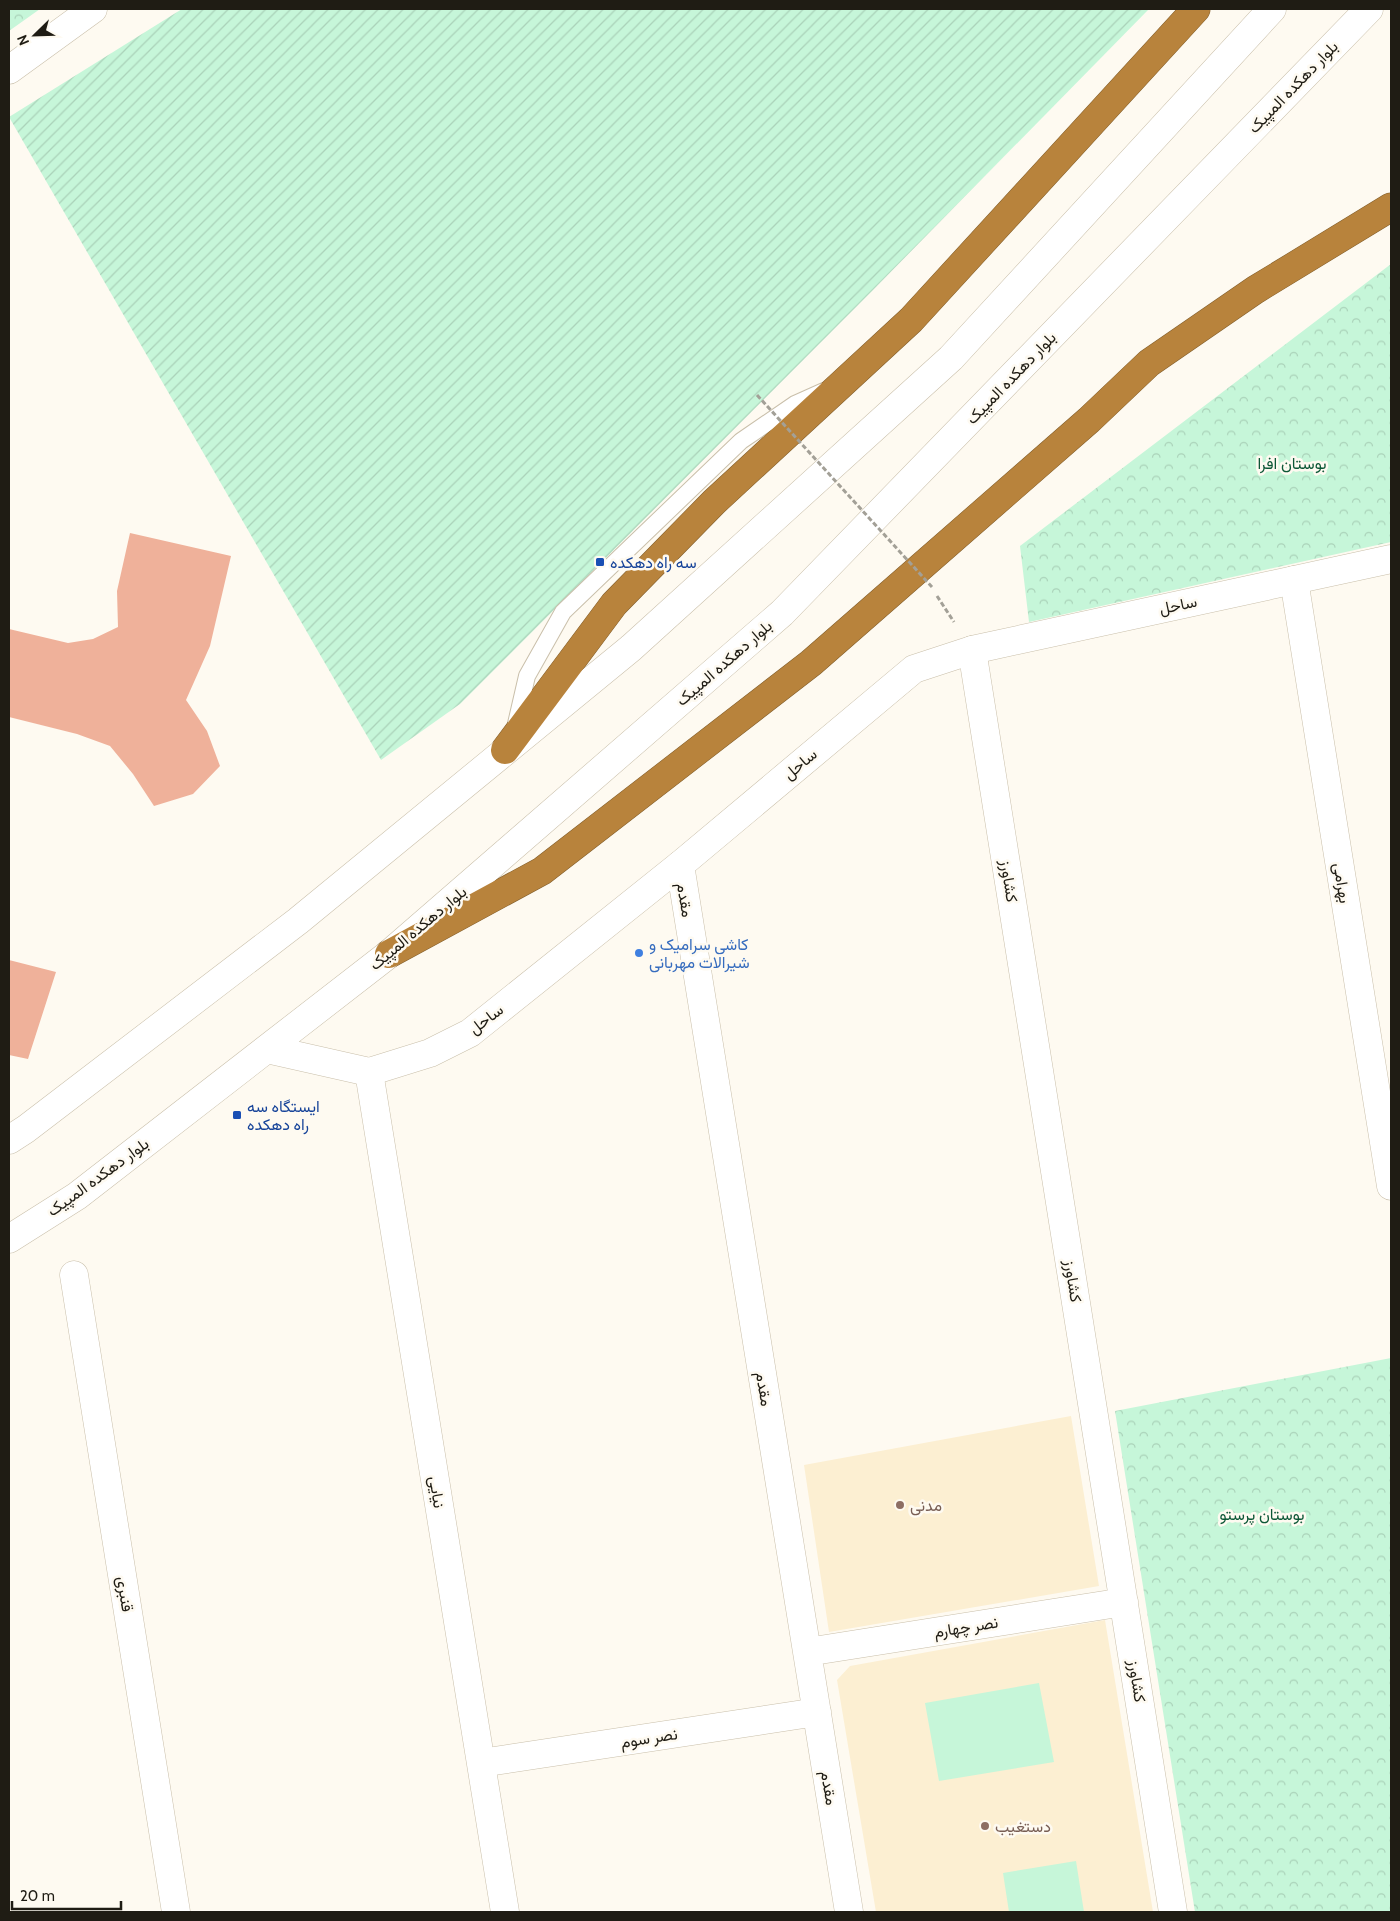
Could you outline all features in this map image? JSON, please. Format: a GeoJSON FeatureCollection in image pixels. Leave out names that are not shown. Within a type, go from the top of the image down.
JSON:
{"type":"FeatureCollection","features":[{"type":"Feature","properties":{"kind":"highway"},"geometry":{"type":"LineString","coordinates":[[508,746],[614,604],[714,502],[911,320],[1196,9]]}},
{"type":"Feature","properties":{"kind":"highway"},"geometry":{"type":"LineString","coordinates":[[389,954],[542,871],[811,662],[1089,420],[1149,363],[1255,290],[1391,206]]}},
{"type":"Feature","properties":{"kind":"street"},"geometry":{"type":"LineString","coordinates":[[9,70],[93,9]]}},
{"type":"Feature","properties":{"kind":"street"},"geometry":{"type":"LineString","coordinates":[[9,1140],[26,1129],[298,920],[508,746],[631,648],[951,358],[1272,9]]}},
{"type":"Feature","properties":{"kind":"street","name":"بلوار دهکده المپیک"},"geometry":{"type":"LineString","coordinates":[[9,1238],[77,1196],[389,954],[782,613],[1369,9]]}},
{"type":"Feature","properties":{"kind":"street","name":"ساحل"},"geometry":{"type":"LineString","coordinates":[[369,1072],[430,1053],[470,1033],[680,865],[914,669],[972,650],[1391,559]]}},
{"type":"Feature","properties":{"kind":"street","name":"بهرامی"},"geometry":{"type":"LineString","coordinates":[[1294,580],[1391,1186]]}},
{"type":"Feature","properties":{"kind":"street","name":"کشاورز"},"geometry":{"type":"LineString","coordinates":[[972,650],[1173,1912]]}},
{"type":"Feature","properties":{"kind":"street","name":"مقدم"},"geometry":{"type":"LineString","coordinates":[[680,865],[849,1912]]}},
{"type":"Feature","properties":{"kind":"street"},"geometry":{"type":"LineString","coordinates":[[267,1049],[369,1072]]}},
{"type":"Feature","properties":{"kind":"street","name":"نیایی"},"geometry":{"type":"LineString","coordinates":[[369,1072],[505,1912]]}},
{"type":"Feature","properties":{"kind":"street","name":"قنبری"},"geometry":{"type":"LineString","coordinates":[[74,1275],[176,1912]]}},
{"type":"Feature","properties":{"kind":"street","name":"نصر چهارم"},"geometry":{"type":"LineString","coordinates":[[807,1652],[1124,1602]]}},
{"type":"Feature","properties":{"kind":"street","name":"نصر سوم"},"geometry":{"type":"LineString","coordinates":[[481,1763],[817,1712]]}},
{"type":"Feature","properties":{"kind":"lane"},"geometry":{"type":"LineString","coordinates":[[508,746],[527,676],[563,612],[741,441],[795,404],[846,380]]}},
{"type":"Feature","properties":{"kind":"path"},"geometry":{"type":"LineString","coordinates":[[758,395],[932,587],[972,650]]}},
{"type":"Feature","properties":{"kind":"shaded area"},"geometry":{"type":"Polygon","coordinates":[[[1071,1416],[1099,1586],[829,1632],[804,1465],[1071,1416]]]}},
{"type":"Feature","properties":{"kind":"shaded area"},"geometry":{"type":"Polygon","coordinates":[[[1105,1620],[1153,1912],[876,1912],[837,1680],[850,1666],[1105,1620]]]}},
{"type":"Feature","properties":{"kind":"green space"},"geometry":{"type":"Polygon","coordinates":[[[9,9],[40,9],[9,31],[9,9]]]}},
{"type":"Feature","properties":{"kind":"green space"},"geometry":{"type":"Polygon","coordinates":[[[182,9],[1149,9],[872,291],[460,704],[381,760],[9,117],[182,9]]]}},
{"type":"Feature","properties":{"kind":"green space","name":"بوستان افرا"},"geometry":{"type":"Polygon","coordinates":[[[1391,264],[1391,542],[1029,622],[1020,546],[1391,264]]]}},
{"type":"Feature","properties":{"kind":"green space","name":"بوستان پرستو"},"geometry":{"type":"Polygon","coordinates":[[[1391,1358],[1391,1912],[1195,1912],[1115,1411],[1391,1358]]]}},
{"type":"Feature","properties":{"kind":"green space"},"geometry":{"type":"Polygon","coordinates":[[[1039,1683],[1054,1762],[939,1781],[925,1703],[1039,1683]]]}},
{"type":"Feature","properties":{"kind":"green space"},"geometry":{"type":"Polygon","coordinates":[[[1076,1861],[1084,1912],[1009,1912],[1003,1873],[1076,1861]]]}},
{"type":"Feature","properties":{"kind":"building"},"geometry":{"type":"Polygon","coordinates":[[[130,533],[231,556],[210,646],[186,700],[207,731],[220,766],[193,794],[154,806],[133,774],[110,746],[77,734],[9,717],[9,629],[68,643],[93,639],[118,627],[117,591],[130,533]]]}},
{"type":"Feature","properties":{"kind":"building"},"geometry":{"type":"Polygon","coordinates":[[[9,960],[56,972],[28,1059],[9,1055],[9,960]]]}},
{"type":"Feature","properties":{"kind":"place","name":"سه راه دهکده"},"geometry":{"type":"Point","coordinates":[600,562]}},
{"type":"Feature","properties":{"kind":"place","name":"کاشی سرامیک و شیرالات مهربانی"},"geometry":{"type":"Point","coordinates":[639,953]}},
{"type":"Feature","properties":{"kind":"place","name":"ایستگاه سه راه دهکده"},"geometry":{"type":"Point","coordinates":[237,1115]}},
{"type":"Feature","properties":{"kind":"place","name":"مدنی"},"geometry":{"type":"Point","coordinates":[900,1505]}},
{"type":"Feature","properties":{"kind":"place","name":"دستغیب"},"geometry":{"type":"Point","coordinates":[985,1826]}}]}
